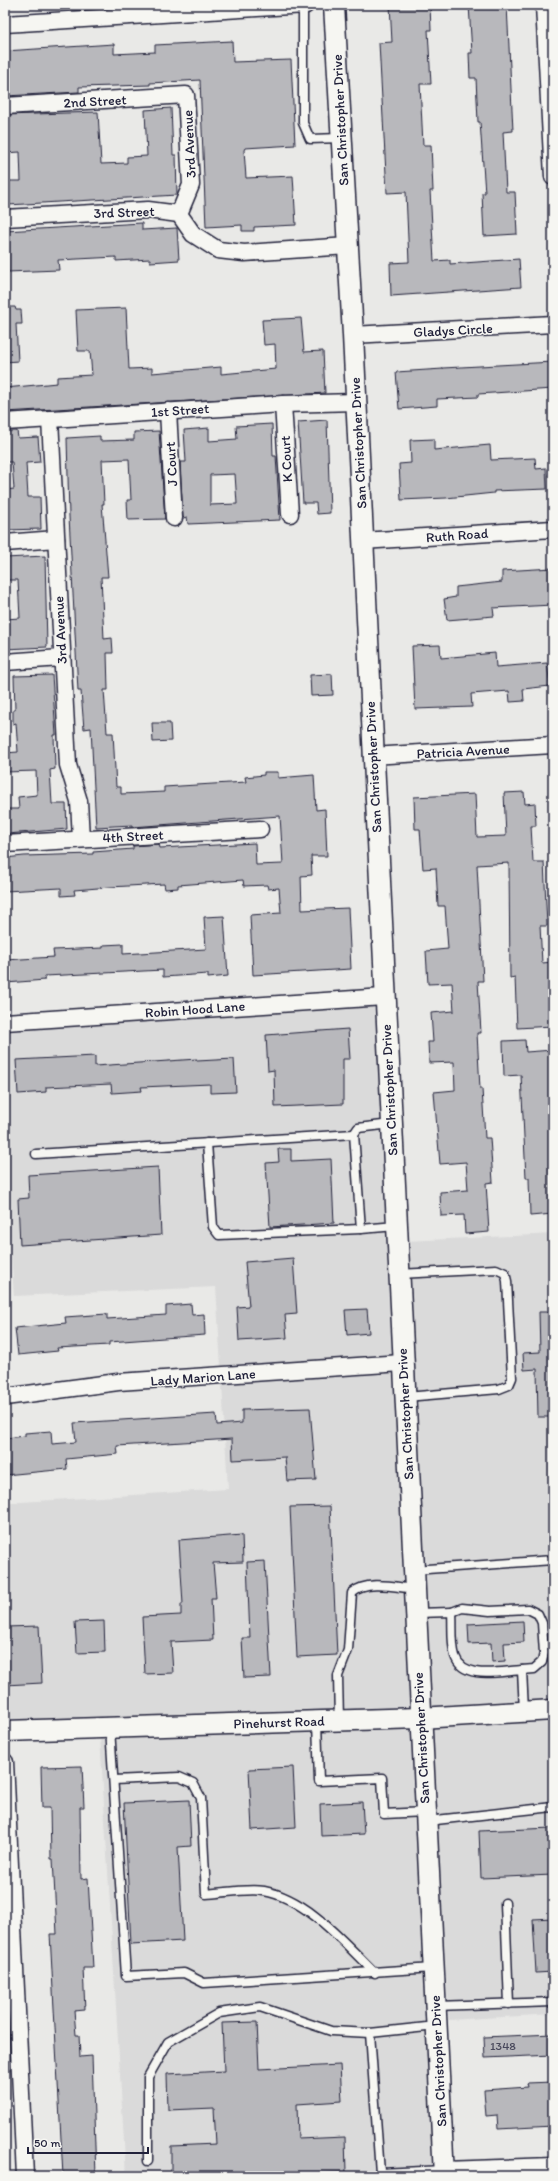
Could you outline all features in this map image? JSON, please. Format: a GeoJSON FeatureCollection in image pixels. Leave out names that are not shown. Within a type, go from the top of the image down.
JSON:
{"type":"FeatureCollection","features":[{"type":"Feature","properties":{"kind":"street"},"geometry":{"type":"LineString","coordinates":[[5,24],[305,5]]}},
{"type":"Feature","properties":{"kind":"street","name":"San Christopher Drive"},"geometry":{"type":"LineString","coordinates":[[334,5],[353,335],[402,1363],[434,2006],[444,2173]]}},
{"type":"Feature","properties":{"kind":"street"},"geometry":{"type":"LineString","coordinates":[[544,5],[553,178]]}},
{"type":"Feature","properties":{"kind":"street","name":"2nd Street"},"geometry":{"type":"LineString","coordinates":[[5,106],[186,95]]}},
{"type":"Feature","properties":{"kind":"street","name":"3rd Avenue"},"geometry":{"type":"LineString","coordinates":[[179,214],[191,185],[186,95]]}},
{"type":"Feature","properties":{"kind":"street","name":"3rd Street"},"geometry":{"type":"LineString","coordinates":[[5,218],[148,210],[179,214]]}},
{"type":"Feature","properties":{"kind":"street"},"geometry":{"type":"LineString","coordinates":[[179,214],[193,234],[218,250],[244,253],[348,246]]}},
{"type":"Feature","properties":{"kind":"street","name":"Gladys Circle"},"geometry":{"type":"LineString","coordinates":[[353,335],[553,324]]}},
{"type":"Feature","properties":{"kind":"street","name":"1st Street"},"geometry":{"type":"LineString","coordinates":[[5,422],[283,404],[356,402]]}},
{"type":"Feature","properties":{"kind":"street","name":"K Court"},"geometry":{"type":"LineString","coordinates":[[283,404],[290,514]]}},
{"type":"Feature","properties":{"kind":"street","name":"J Court"},"geometry":{"type":"LineString","coordinates":[[168,411],[174,518]]}},
{"type":"Feature","properties":{"kind":"street","name":"3rd Avenue"},"geometry":{"type":"LineString","coordinates":[[50,419],[61,658],[68,765],[79,801],[81,839]]}},
{"type":"Feature","properties":{"kind":"street","name":"Ruth Road"},"geometry":{"type":"LineString","coordinates":[[362,541],[553,529]]}},
{"type":"Feature","properties":{"kind":"street"},"geometry":{"type":"LineString","coordinates":[[5,543],[56,539]]}},
{"type":"Feature","properties":{"kind":"street"},"geometry":{"type":"LineString","coordinates":[[5,662],[61,658]]}},
{"type":"Feature","properties":{"kind":"street","name":"Patricia Avenue"},"geometry":{"type":"LineString","coordinates":[[372,756],[553,745]]}},
{"type":"Feature","properties":{"kind":"street","name":"4th Street"},"geometry":{"type":"LineString","coordinates":[[5,844],[260,829]]}},
{"type":"Feature","properties":{"kind":"street","name":"Robin Hood Lane"},"geometry":{"type":"LineString","coordinates":[[5,1022],[384,997]]}},
{"type":"Feature","properties":{"kind":"street","name":"Lady Marion Lane"},"geometry":{"type":"LineString","coordinates":[[5,1396],[118,1382],[402,1363]]}},
{"type":"Feature","properties":{"kind":"street","name":"Pinehurst Road"},"geometry":{"type":"LineString","coordinates":[[5,1731],[420,1718],[553,1710]]}},
{"type":"Feature","properties":{"kind":"street"},"geometry":{"type":"LineString","coordinates":[[5,1762],[10,1950],[25,2176]]}},
{"type":"Feature","properties":{"kind":"street"},"geometry":{"type":"LineString","coordinates":[[444,2173],[553,2166]]}},
{"type":"Feature","properties":{"kind":"lane"},"geometry":{"type":"LineString","coordinates":[[305,5],[303,123],[310,139],[341,138]]}},
{"type":"Feature","properties":{"kind":"lane"},"geometry":{"type":"LineString","coordinates":[[361,1228],[354,1134],[358,1128],[391,1124]]}},
{"type":"Feature","properties":{"kind":"lane"},"geometry":{"type":"LineString","coordinates":[[36,1154],[354,1134]]}},
{"type":"Feature","properties":{"kind":"lane"},"geometry":{"type":"LineString","coordinates":[[207,1143],[215,1232],[219,1236],[396,1226]]}},
{"type":"Feature","properties":{"kind":"lane"},"geometry":{"type":"LineString","coordinates":[[398,1274],[496,1269],[505,1273],[507,1280],[512,1378],[509,1385],[499,1389],[404,1397]]}},
{"type":"Feature","properties":{"kind":"lane"},"geometry":{"type":"LineString","coordinates":[[340,1720],[338,1676],[348,1650],[352,1593],[358,1588],[553,1560]]}},
{"type":"Feature","properties":{"kind":"lane"},"geometry":{"type":"LineString","coordinates":[[415,1613],[452,1612],[462,1608],[490,1611],[528,1609],[538,1614],[542,1623],[544,1653],[542,1662],[534,1669],[470,1672],[459,1665],[455,1655],[452,1612]]}},
{"type":"Feature","properties":{"kind":"lane"},"geometry":{"type":"LineString","coordinates":[[522,1670],[524,1711]]}},
{"type":"Feature","properties":{"kind":"lane"},"geometry":{"type":"LineString","coordinates":[[317,1721],[319,1781],[382,1778],[384,1814],[425,1817],[553,1807]]}},
{"type":"Feature","properties":{"kind":"lane"},"geometry":{"type":"LineString","coordinates":[[110,1728],[126,1976],[184,1973],[204,1983],[433,1968]]}},
{"type":"Feature","properties":{"kind":"lane"},"geometry":{"type":"LineString","coordinates":[[114,1780],[179,1777],[193,1783],[201,1798],[206,1894],[263,1890],[285,1896],[304,1907],[375,1973]]}},
{"type":"Feature","properties":{"kind":"lane"},"geometry":{"type":"LineString","coordinates":[[505,1903],[509,2004]]}},
{"type":"Feature","properties":{"kind":"lane"},"geometry":{"type":"LineString","coordinates":[[434,2006],[553,2002]]}},
{"type":"Feature","properties":{"kind":"lane"},"geometry":{"type":"LineString","coordinates":[[148,2161],[148,2077],[168,2042],[219,2013],[260,2007],[331,2031],[370,2033],[436,2026]]}},
{"type":"Feature","properties":{"kind":"lane"},"geometry":{"type":"LineString","coordinates":[[370,2033],[380,2173],[444,2173]]}},
{"type":"Feature","properties":{"kind":"shaded area"},"geometry":{"type":"Polygon","coordinates":[[[376,1006],[393,1356],[221,1367],[216,1287],[14,1296],[5,1165],[5,1030],[376,1006]]]}},
{"type":"Feature","properties":{"kind":"shaded area"},"geometry":{"type":"Polygon","coordinates":[[[553,1234],[553,1701],[429,1709],[406,1241],[553,1234]]]}},
{"type":"Feature","properties":{"kind":"shaded area"},"geometry":{"type":"Polygon","coordinates":[[[394,1372],[410,1710],[5,1723],[5,1503],[228,1489],[222,1384],[394,1372]]]}},
{"type":"Feature","properties":{"kind":"shaded area"},"geometry":{"type":"Polygon","coordinates":[[[553,1718],[553,2014],[449,2020],[430,1726],[553,1718]]]}},
{"type":"Feature","properties":{"kind":"shaded area"},"geometry":{"type":"Polygon","coordinates":[[[411,1726],[434,2176],[126,2176],[100,1736],[411,1726]]]}},
{"type":"Feature","properties":{"kind":"building"},"geometry":{"type":"Polygon","coordinates":[[[390,5],[430,5],[431,30],[428,30],[431,84],[420,84],[423,145],[431,145],[433,191],[430,191],[434,261],[450,260],[450,264],[519,259],[521,287],[391,296],[390,263],[409,262],[406,192],[387,193],[379,43],[392,42],[390,5]]]}},
{"type":"Feature","properties":{"kind":"building"},"geometry":{"type":"Polygon","coordinates":[[[469,5],[507,5],[513,131],[503,132],[506,192],[515,192],[517,234],[484,236],[482,193],[485,193],[480,122],[478,122],[476,78],[470,78],[469,53],[472,53],[469,5]]]}},
{"type":"Feature","properties":{"kind":"building"},"geometry":{"type":"Polygon","coordinates":[[[232,41],[233,62],[291,60],[295,145],[245,148],[244,150],[246,178],[293,176],[296,225],[254,227],[254,231],[242,231],[242,225],[206,227],[200,80],[150,83],[150,85],[79,87],[79,92],[5,96],[5,51],[114,44],[114,54],[155,52],[155,45],[232,41]]]}},
{"type":"Feature","properties":{"kind":"building"},"geometry":{"type":"Polygon","coordinates":[[[171,108],[173,155],[176,155],[177,195],[8,205],[7,181],[21,181],[20,152],[5,153],[5,115],[98,112],[101,164],[127,163],[127,157],[147,156],[145,110],[171,108]]]}},
{"type":"Feature","properties":{"kind":"building"},"geometry":{"type":"Polygon","coordinates":[[[142,223],[142,230],[177,228],[179,260],[150,262],[150,259],[116,261],[116,257],[58,260],[59,270],[7,272],[5,231],[142,223]]]}},
{"type":"Feature","properties":{"kind":"building"},"geometry":{"type":"Polygon","coordinates":[[[5,307],[15,307],[16,310],[21,310],[22,324],[16,324],[18,361],[5,362],[5,307]]]}},
{"type":"Feature","properties":{"kind":"building"},"geometry":{"type":"Polygon","coordinates":[[[126,308],[129,369],[152,368],[152,373],[221,367],[221,374],[276,369],[275,344],[264,345],[262,320],[301,318],[304,352],[323,351],[325,393],[5,412],[5,388],[57,383],[57,377],[92,375],[90,351],[78,351],[76,310],[126,308]]]}},
{"type":"Feature","properties":{"kind":"building"},"geometry":{"type":"Polygon","coordinates":[[[553,362],[553,389],[478,394],[478,397],[437,399],[437,406],[399,409],[396,372],[553,362]]]}},
{"type":"Feature","properties":{"kind":"building"},"geometry":{"type":"Polygon","coordinates":[[[327,420],[330,513],[317,514],[316,503],[303,503],[298,422],[327,420]]]}},
{"type":"Feature","properties":{"kind":"building"},"geometry":{"type":"Polygon","coordinates":[[[272,424],[273,456],[276,456],[280,520],[188,524],[187,517],[183,518],[180,462],[186,462],[184,430],[209,428],[209,441],[237,439],[236,426],[272,424]],[[235,474],[210,475],[210,505],[237,504],[235,474]]]}},
{"type":"Feature","properties":{"kind":"building"},"geometry":{"type":"Polygon","coordinates":[[[5,431],[17,431],[18,438],[38,437],[40,462],[26,463],[28,497],[40,497],[41,529],[5,530],[5,490],[14,489],[12,462],[5,462],[5,431]]]}},
{"type":"Feature","properties":{"kind":"building"},"geometry":{"type":"Polygon","coordinates":[[[159,431],[165,519],[128,520],[127,500],[131,500],[129,459],[102,460],[104,504],[102,504],[108,577],[101,577],[104,639],[112,638],[113,653],[107,653],[108,690],[104,690],[107,733],[113,733],[116,787],[121,787],[121,794],[164,792],[164,787],[246,782],[245,777],[264,775],[264,772],[278,772],[278,778],[314,775],[316,810],[325,809],[327,856],[311,856],[312,875],[301,876],[302,910],[348,908],[351,969],[253,975],[250,915],[281,913],[279,888],[268,889],[267,885],[244,886],[243,880],[178,885],[178,888],[165,889],[164,884],[74,890],[75,895],[61,896],[61,888],[5,891],[5,858],[24,856],[93,854],[93,852],[133,849],[133,846],[159,844],[160,848],[255,843],[256,865],[283,864],[280,816],[132,827],[132,825],[96,827],[91,728],[84,729],[81,691],[78,691],[69,516],[67,438],[100,436],[100,441],[134,440],[134,432],[159,431]]]}},
{"type":"Feature","properties":{"kind":"building"},"geometry":{"type":"Polygon","coordinates":[[[434,439],[434,450],[490,445],[491,460],[535,458],[536,469],[546,468],[547,489],[494,491],[494,493],[446,498],[401,500],[399,464],[411,463],[410,440],[434,439]]]}},
{"type":"Feature","properties":{"kind":"building"},"geometry":{"type":"Polygon","coordinates":[[[45,556],[47,647],[5,649],[5,619],[20,618],[18,580],[5,580],[5,558],[45,556]]]}},
{"type":"Feature","properties":{"kind":"building"},"geometry":{"type":"Polygon","coordinates":[[[553,568],[553,605],[493,608],[494,616],[447,620],[444,599],[456,597],[456,587],[502,582],[502,571],[553,568]]]}},
{"type":"Feature","properties":{"kind":"building"},"geometry":{"type":"Polygon","coordinates":[[[440,645],[441,658],[495,653],[496,667],[547,663],[550,686],[523,689],[524,701],[510,702],[509,691],[471,694],[472,707],[415,709],[412,646],[440,645]]]}},
{"type":"Feature","properties":{"kind":"building"},"geometry":{"type":"Polygon","coordinates":[[[332,674],[333,695],[311,696],[310,675],[332,674]]]}},
{"type":"Feature","properties":{"kind":"building"},"geometry":{"type":"Polygon","coordinates":[[[52,675],[56,735],[54,735],[55,769],[50,770],[52,804],[66,804],[67,829],[7,834],[5,809],[19,809],[18,797],[37,795],[36,771],[5,772],[5,753],[18,752],[16,723],[13,724],[13,710],[15,710],[14,676],[52,675]]]}},
{"type":"Feature","properties":{"kind":"building"},"geometry":{"type":"Polygon","coordinates":[[[152,723],[170,723],[171,741],[153,742],[152,723]]]}},
{"type":"Feature","properties":{"kind":"building"},"geometry":{"type":"Polygon","coordinates":[[[524,792],[525,804],[535,803],[536,826],[531,826],[533,862],[544,862],[547,926],[540,926],[542,963],[553,962],[553,1026],[517,1028],[515,977],[510,978],[509,863],[477,865],[483,981],[478,981],[481,1033],[477,1033],[480,1089],[482,1089],[485,1138],[490,1138],[493,1182],[486,1183],[489,1232],[465,1234],[464,1215],[441,1216],[440,1192],[468,1190],[466,1162],[440,1164],[434,1092],[455,1090],[454,1062],[429,1063],[428,1042],[433,1042],[431,1013],[454,1011],[452,983],[428,984],[426,951],[448,949],[445,906],[438,906],[436,868],[423,869],[420,829],[415,829],[414,797],[475,794],[477,837],[506,836],[504,793],[524,792]]]}},
{"type":"Feature","properties":{"kind":"building"},"geometry":{"type":"Polygon","coordinates":[[[224,916],[228,976],[208,978],[208,974],[163,977],[163,970],[45,976],[45,980],[6,983],[5,960],[54,957],[53,950],[103,948],[103,945],[123,944],[123,954],[206,949],[204,917],[224,916]]]}},
{"type":"Feature","properties":{"kind":"building"},"geometry":{"type":"Polygon","coordinates":[[[348,1029],[350,1059],[343,1059],[343,1104],[275,1107],[274,1070],[268,1071],[266,1035],[348,1029]]]}},
{"type":"Feature","properties":{"kind":"building"},"geometry":{"type":"Polygon","coordinates":[[[525,1040],[526,1052],[553,1050],[553,1214],[530,1216],[529,1178],[526,1178],[521,1075],[504,1076],[503,1041],[525,1040]]]}},
{"type":"Feature","properties":{"kind":"building"},"geometry":{"type":"Polygon","coordinates":[[[95,1056],[95,1066],[197,1059],[197,1061],[234,1059],[236,1092],[210,1093],[210,1084],[141,1087],[142,1091],[112,1093],[111,1084],[46,1087],[46,1092],[18,1094],[16,1060],[95,1056]]]}},
{"type":"Feature","properties":{"kind":"building"},"geometry":{"type":"Polygon","coordinates":[[[278,1149],[291,1149],[291,1161],[331,1159],[334,1223],[270,1227],[266,1163],[279,1162],[278,1149]]]}},
{"type":"Feature","properties":{"kind":"building"},"geometry":{"type":"Polygon","coordinates":[[[158,1167],[161,1235],[20,1245],[18,1199],[29,1198],[28,1175],[158,1167]]]}},
{"type":"Feature","properties":{"kind":"building"},"geometry":{"type":"Polygon","coordinates":[[[293,1258],[297,1314],[285,1315],[287,1338],[239,1341],[237,1307],[249,1306],[245,1262],[293,1258]]]}},
{"type":"Feature","properties":{"kind":"building"},"geometry":{"type":"Polygon","coordinates":[[[191,1304],[192,1315],[204,1314],[205,1335],[109,1342],[109,1345],[57,1348],[58,1351],[18,1355],[15,1328],[66,1323],[65,1317],[107,1314],[107,1319],[166,1315],[166,1306],[191,1304]]]}},
{"type":"Feature","properties":{"kind":"building"},"geometry":{"type":"Polygon","coordinates":[[[367,1309],[369,1333],[347,1335],[345,1310],[367,1309]]]}},
{"type":"Feature","properties":{"kind":"building"},"geometry":{"type":"Polygon","coordinates":[[[539,1312],[553,1312],[553,1417],[538,1417],[537,1369],[524,1370],[523,1353],[540,1352],[539,1312]]]}},
{"type":"Feature","properties":{"kind":"building"},"geometry":{"type":"Polygon","coordinates":[[[310,1408],[316,1480],[287,1481],[285,1457],[233,1460],[232,1439],[117,1446],[118,1454],[66,1459],[67,1469],[5,1475],[5,1438],[25,1436],[25,1433],[51,1431],[52,1444],[76,1442],[74,1423],[216,1414],[217,1425],[242,1423],[242,1410],[310,1408]]]}},
{"type":"Feature","properties":{"kind":"building"},"geometry":{"type":"Polygon","coordinates":[[[330,1506],[337,1655],[297,1657],[290,1507],[330,1506]]]}},
{"type":"Feature","properties":{"kind":"building"},"geometry":{"type":"Polygon","coordinates":[[[242,1535],[243,1562],[213,1563],[216,1598],[211,1598],[213,1640],[171,1642],[173,1673],[145,1674],[142,1617],[181,1615],[181,1604],[183,1604],[179,1540],[242,1535]]]}},
{"type":"Feature","properties":{"kind":"building"},"geometry":{"type":"Polygon","coordinates":[[[265,1561],[271,1677],[244,1678],[242,1638],[250,1638],[247,1562],[265,1561]]]}},
{"type":"Feature","properties":{"kind":"building"},"geometry":{"type":"Polygon","coordinates":[[[104,1621],[105,1652],[77,1653],[75,1622],[104,1621]]]}},
{"type":"Feature","properties":{"kind":"building"},"geometry":{"type":"Polygon","coordinates":[[[523,1621],[524,1642],[504,1643],[505,1661],[492,1662],[491,1643],[469,1644],[468,1624],[523,1621]]]}},
{"type":"Feature","properties":{"kind":"building"},"geometry":{"type":"Polygon","coordinates":[[[39,1626],[42,1683],[5,1685],[5,1627],[39,1626]]]}},
{"type":"Feature","properties":{"kind":"building"},"geometry":{"type":"Polygon","coordinates":[[[82,1766],[84,1807],[80,1807],[81,1879],[88,1878],[93,1968],[83,1968],[85,2010],[74,2011],[76,2035],[79,2035],[80,2057],[92,2056],[96,2176],[63,2176],[50,1934],[57,1934],[53,1859],[51,1859],[50,1808],[42,1808],[41,1767],[82,1766]]]}},
{"type":"Feature","properties":{"kind":"building"},"geometry":{"type":"Polygon","coordinates":[[[293,1767],[296,1827],[252,1830],[249,1769],[293,1767]]]}},
{"type":"Feature","properties":{"kind":"building"},"geometry":{"type":"Polygon","coordinates":[[[189,1800],[191,1846],[178,1847],[183,1941],[131,1944],[124,1803],[189,1800]]]}},
{"type":"Feature","properties":{"kind":"building"},"geometry":{"type":"Polygon","coordinates":[[[362,1802],[364,1834],[321,1836],[320,1804],[362,1802]]]}},
{"type":"Feature","properties":{"kind":"building"},"geometry":{"type":"Polygon","coordinates":[[[553,1828],[553,1875],[481,1878],[479,1831],[553,1828]]]}},
{"type":"Feature","properties":{"kind":"building"},"geometry":{"type":"Polygon","coordinates":[[[553,1918],[553,1972],[536,1973],[533,1919],[553,1918]]]}},
{"type":"Feature","properties":{"kind":"building"},"geometry":{"type":"Polygon","coordinates":[[[257,2022],[259,2069],[340,2065],[342,2101],[297,2104],[298,2139],[345,2137],[346,2172],[285,2176],[171,2176],[171,2146],[216,2144],[214,2108],[168,2110],[167,2074],[224,2071],[222,2023],[257,2022]]]}},
{"type":"Feature","properties":{"kind":"building"},"geometry":{"type":"Polygon","coordinates":[[[553,2034],[553,2055],[485,2058],[484,2037],[553,2034]]]}},
{"type":"Feature","properties":{"kind":"building"},"geometry":{"type":"Polygon","coordinates":[[[553,2082],[553,2126],[498,2129],[497,2115],[486,2116],[484,2090],[528,2087],[527,2083],[553,2082]]]}}]}
